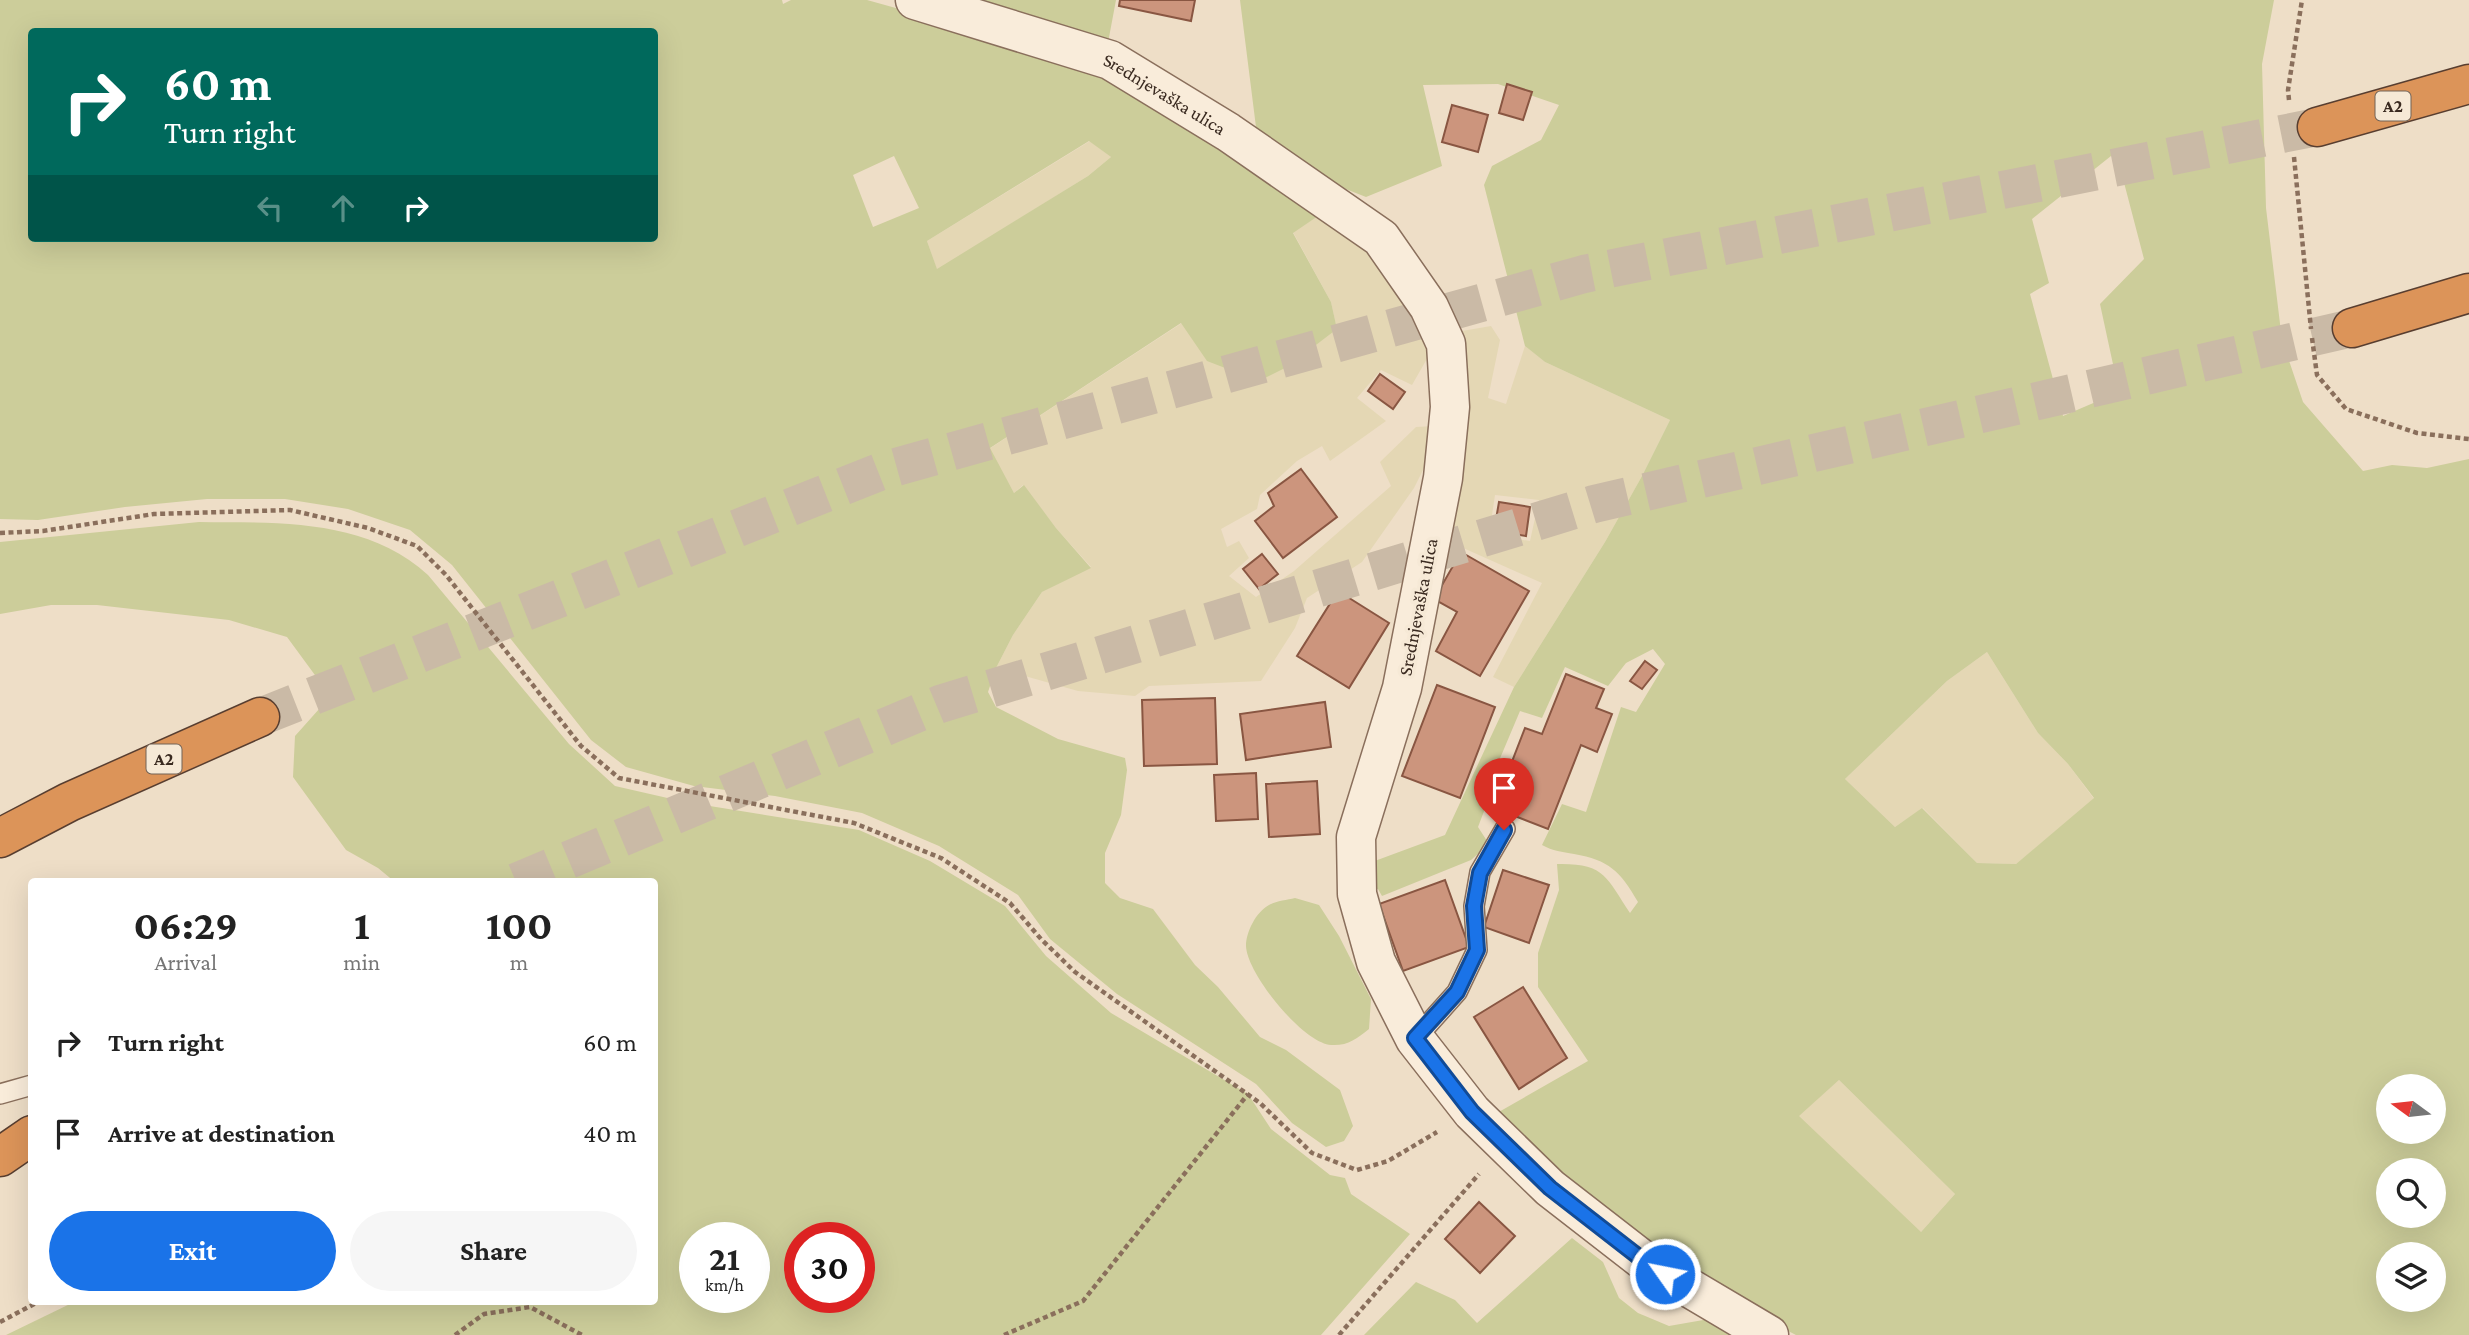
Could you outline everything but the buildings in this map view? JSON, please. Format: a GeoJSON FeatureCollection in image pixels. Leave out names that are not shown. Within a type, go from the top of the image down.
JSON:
{"type":"FeatureCollection","features":[{"type":"Feature","properties":{"kind":"highway","name":"A2"},"geometry":{"type":"LineString","coordinates":[[2300,125],[2469,84]]}},
{"type":"Feature","properties":{"kind":"highway"},"geometry":{"type":"LineString","coordinates":[[2352,328],[2469,293]]}},
{"type":"Feature","properties":{"kind":"highway","name":"A2"},"geometry":{"type":"LineString","coordinates":[[0,838],[69,802],[260,717]]}},
{"type":"Feature","properties":{"kind":"highway"},"geometry":{"type":"LineString","coordinates":[[0,1157],[28,1138]]}},
{"type":"Feature","properties":{"kind":"street","name":"Srednjevaška ulica"},"geometry":{"type":"LineString","coordinates":[[915,0],[1110,60],[1228,132],[1381,238],[1429,307],[1446,344],[1450,407],[1443,478],[1402,688],[1356,837],[1356,894],[1376,962],[1415,1038],[1472,1112],[1550,1188],[1644,1261],[1769,1335]]}},
{"type":"Feature","properties":{"kind":"lane"},"geometry":{"type":"LineString","coordinates":[[1415,1038],[1457,992],[1477,950],[1474,906],[1480,873],[1504,830]]}},
{"type":"Feature","properties":{"kind":"lane"},"geometry":{"type":"LineString","coordinates":[[0,1094],[28,1085]]}},
{"type":"Feature","properties":{"kind":"path"},"geometry":{"type":"LineString","coordinates":[[2302,0],[2288,90],[2300,125],[2306,292],[2317,375],[2346,409],[2417,433],[2469,439]]}},
{"type":"Feature","properties":{"kind":"path"},"geometry":{"type":"LineString","coordinates":[[0,533],[43,531],[154,514],[289,510],[369,528],[417,546],[446,575],[581,746],[619,778],[854,823],[941,858],[1010,903],[1041,939],[1075,972],[1260,1102],[1312,1153],[1357,1170],[1388,1161],[1472,1112]]}},
{"type":"Feature","properties":{"kind":"path"},"geometry":{"type":"LineString","coordinates":[[1004,1335],[1083,1301],[1248,1094]]}},
{"type":"Feature","properties":{"kind":"path"},"geometry":{"type":"LineString","coordinates":[[1339,1335],[1505,1144]]}},
{"type":"Feature","properties":{"kind":"path"},"geometry":{"type":"LineString","coordinates":[[0,1322],[32,1305]]}},
{"type":"Feature","properties":{"kind":"path"},"geometry":{"type":"LineString","coordinates":[[455,1335],[484,1314],[530,1307],[582,1335]]}},
{"type":"Feature","properties":{"kind":"shaded area"},"geometry":{"type":"Polygon","coordinates":[[[1090,141],[1111,157],[1088,176],[937,270],[927,241],[1090,141]]]}},
{"type":"Feature","properties":{"kind":"shaded area"},"geometry":{"type":"Polygon","coordinates":[[[1321,214],[1368,248],[1422,321],[1432,350],[1412,385],[1381,370],[1357,398],[1386,421],[1330,461],[1322,446],[1297,461],[1260,495],[1257,509],[1221,529],[1227,547],[1239,541],[1249,558],[1229,576],[1256,597],[1294,571],[1391,486],[1380,462],[1416,427],[1434,426],[1436,444],[1414,488],[1362,562],[1307,598],[1295,628],[1261,681],[1149,686],[1135,696],[1078,691],[996,668],[1013,635],[1042,592],[1091,567],[1023,485],[1014,493],[989,449],[1182,323],[1259,381],[1287,366],[1337,329],[1331,302],[1293,232],[1321,214]]]}},
{"type":"Feature","properties":{"kind":"shaded area"},"geometry":{"type":"Polygon","coordinates":[[[1491,326],[1500,340],[1488,398],[1506,404],[1525,346],[1545,362],[1670,420],[1605,542],[1514,687],[1493,677],[1542,583],[1452,543],[1463,409],[1462,331],[1491,326]],[[1495,495],[1489,535],[1530,541],[1539,500],[1495,495]]]}},
{"type":"Feature","properties":{"kind":"shaded area"},"geometry":{"type":"Polygon","coordinates":[[[1987,652],[2038,733],[2068,764],[2094,799],[2016,864],[1977,863],[1923,808],[1895,827],[1845,779],[1947,681],[1987,652]]]}},
{"type":"Feature","properties":{"kind":"shaded area"},"geometry":{"type":"Polygon","coordinates":[[[1839,1080],[1955,1194],[1920,1233],[1798,1116],[1839,1080]]]}},
{"type":"Feature","properties":{"kind":"green space"},"geometry":{"type":"Polygon","coordinates":[[[0,0],[782,0],[783,4],[791,0],[867,0],[1058,53],[1190,118],[1321,214],[1293,233],[1331,302],[1337,329],[1287,367],[1259,381],[1207,361],[1181,323],[990,448],[1014,493],[1024,485],[1056,528],[1091,568],[1042,592],[1013,635],[996,668],[988,692],[996,707],[1058,739],[1125,758],[1127,770],[1121,815],[1105,853],[1105,883],[1120,898],[1153,909],[1195,965],[1218,987],[1260,1037],[1286,1050],[1340,1090],[1353,1126],[1344,1141],[1326,1147],[1292,1123],[1256,1084],[1117,994],[1050,939],[1018,895],[939,846],[862,813],[775,796],[694,786],[626,767],[591,740],[452,565],[410,530],[348,509],[285,499],[207,499],[125,507],[38,520],[0,519],[0,0]],[[1089,141],[927,241],[937,269],[1088,176],[1111,157],[1089,141]],[[894,156],[853,175],[873,227],[919,208],[894,156]]]}},
{"type":"Feature","properties":{"kind":"green space"},"geometry":{"type":"Polygon","coordinates":[[[956,0],[1116,0],[1107,48],[956,0]]]}},
{"type":"Feature","properties":{"kind":"green space"},"geometry":{"type":"Polygon","coordinates":[[[1240,0],[2274,0],[2262,64],[2266,208],[2282,340],[2303,402],[2363,471],[2392,465],[2427,468],[2469,459],[2469,1335],[1796,1335],[1696,1283],[1490,1117],[1588,1061],[1538,987],[1538,953],[1559,890],[1557,864],[1573,864],[1595,870],[1609,881],[1630,913],[1638,902],[1619,875],[1605,864],[1542,845],[1562,804],[1586,812],[1621,707],[1636,712],[1665,664],[1653,649],[1626,663],[1608,686],[1565,667],[1542,718],[1520,711],[1482,801],[1486,806],[1478,827],[1489,844],[1471,860],[1382,896],[1378,889],[1370,889],[1372,862],[1445,835],[1514,687],[1605,542],[1670,420],[1545,362],[1525,346],[1484,185],[1492,166],[1541,140],[1559,105],[1498,84],[1423,85],[1442,166],[1366,197],[1333,184],[1257,135],[1240,0]],[[2116,152],[2032,219],[2049,283],[2030,294],[2063,416],[2119,392],[2100,304],[2144,259],[2116,152]],[[1987,652],[1947,681],[1845,779],[1895,827],[1922,808],[1977,863],[2016,864],[2094,798],[2068,764],[2038,733],[1987,652]],[[1839,1080],[1799,1116],[1921,1232],[1955,1194],[1839,1080]]]}},
{"type":"Feature","properties":{"kind":"green space"},"geometry":{"type":"Polygon","coordinates":[[[199,522],[320,527],[377,543],[403,556],[428,575],[569,744],[615,786],[685,802],[859,830],[930,861],[1005,906],[1046,956],[1111,1013],[1248,1094],[1271,1129],[1330,1175],[1345,1178],[1351,1194],[1410,1234],[1321,1335],[6,1335],[68,1305],[658,1305],[658,878],[390,878],[346,850],[293,777],[295,736],[320,708],[323,686],[287,637],[229,620],[97,605],[51,605],[0,614],[0,542],[199,522]]]}},
{"type":"Feature","properties":{"kind":"green space"},"geometry":{"type":"Polygon","coordinates":[[[1295,898],[1319,905],[1339,936],[1371,999],[1369,1029],[1347,1043],[1331,1045],[1306,1033],[1278,1005],[1249,958],[1246,941],[1256,917],[1269,905],[1295,898]]]}},
{"type":"Feature","properties":{"kind":"green space"},"geometry":{"type":"Polygon","coordinates":[[[1572,1238],[1603,1262],[1619,1298],[1638,1313],[1669,1326],[1709,1319],[1739,1335],[1364,1335],[1416,1282],[1455,1300],[1477,1323],[1572,1238]]]}},
{"type":"Feature","properties":{"kind":"tunnel"},"geometry":{"type":"LineString","coordinates":[[260,717],[882,471],[1584,274],[2317,127]]}},
{"type":"Feature","properties":{"kind":"tunnel"},"geometry":{"type":"LineString","coordinates":[[526,878],[940,704],[1594,504],[2352,328]]}},
{"type":"Feature","properties":{"kind":"route"},"geometry":{"type":"LineString","coordinates":[[1504,830],[1480,873],[1474,906],[1477,950],[1457,992],[1415,1038],[1472,1112],[1550,1188],[1644,1261],[1665,1274]]}}]}
